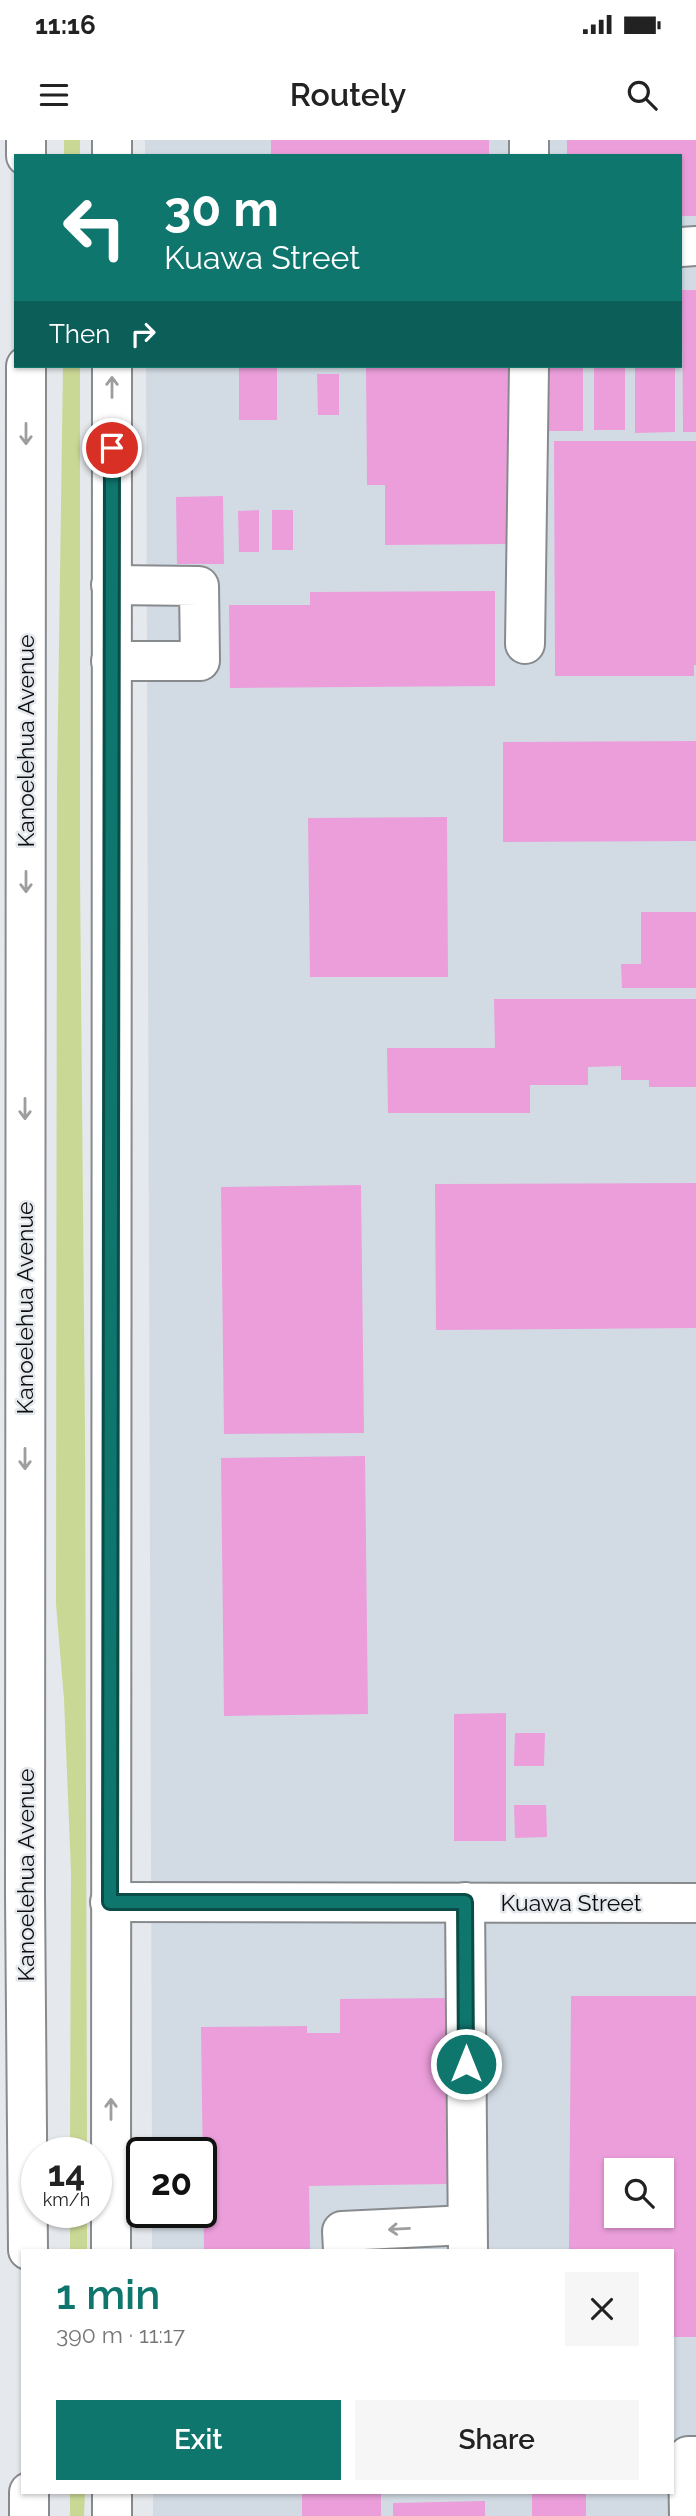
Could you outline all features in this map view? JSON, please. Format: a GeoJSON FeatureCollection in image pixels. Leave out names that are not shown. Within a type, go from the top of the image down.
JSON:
{"type":"FeatureCollection","features":[{"type":"Feature","properties":{"kind":"main road","name":"Kanoelehua Avenue"},"geometry":{"type":"LineString","coordinates":[[26,368],[25,1895],[28,2249]]}},
{"type":"Feature","properties":{"kind":"main road"},"geometry":{"type":"LineString","coordinates":[[111,2249],[112,368]]}},
{"type":"Feature","properties":{"kind":"main road"},"geometry":{"type":"LineString","coordinates":[[525,645],[529,368]]}},
{"type":"Feature","properties":{"kind":"main road"},"geometry":{"type":"LineString","coordinates":[[111,585],[199,586],[200,661],[111,661]]}},
{"type":"Feature","properties":{"kind":"main road","name":"Kuawa Street"},"geometry":{"type":"LineString","coordinates":[[110,1902],[696,1903]]}},
{"type":"Feature","properties":{"kind":"main road"},"geometry":{"type":"LineString","coordinates":[[343,2249],[342,2231],[468,2238],[465,1902]]}},
{"type":"Feature","properties":{"kind":"main road"},"geometry":{"type":"LineString","coordinates":[[689,2516],[688,2456],[696,2456]]}},
{"type":"Feature","properties":{"kind":"main road"},"geometry":{"type":"LineString","coordinates":[[29,2494],[29,2516]]}},
{"type":"Feature","properties":{"kind":"main road"},"geometry":{"type":"LineString","coordinates":[[112,2494],[112,2516]]}},
{"type":"Feature","properties":{"kind":"shaded area"},"geometry":{"type":"Polygon","coordinates":[[[145,140],[696,140],[696,2516],[153,2516],[153,2494],[674,2494],[674,2249],[152,2249],[152,2228],[217,2228],[217,2137],[152,2137],[146,368],[682,368],[682,154],[145,154],[145,140]]]}},
{"type":"Feature","properties":{"kind":"green space"},"geometry":{"type":"Polygon","coordinates":[[[64,140],[80,140],[80,154],[64,154],[64,140]]]}},
{"type":"Feature","properties":{"kind":"green space"},"geometry":{"type":"Polygon","coordinates":[[[63,368],[80,368],[87,2137],[70,2137],[71,1871],[64,1699],[56,1604],[57,786],[63,368]]]}},
{"type":"Feature","properties":{"kind":"green space"},"geometry":{"type":"Polygon","coordinates":[[[70,2228],[87,2228],[87,2249],[70,2249],[70,2228]]]}},
{"type":"Feature","properties":{"kind":"green space"},"geometry":{"type":"Polygon","coordinates":[[[70,2494],[85,2494],[84,2516],[70,2516],[70,2494]]]}},
{"type":"Feature","properties":{"kind":"building"},"geometry":{"type":"Polygon","coordinates":[[[271,140],[489,140],[489,154],[271,154],[271,140]]]}},
{"type":"Feature","properties":{"kind":"building"},"geometry":{"type":"Polygon","coordinates":[[[567,140],[696,140],[696,216],[682,216],[682,154],[567,154],[567,140]]]}},
{"type":"Feature","properties":{"kind":"building"},"geometry":{"type":"Polygon","coordinates":[[[682,290],[696,290],[696,432],[683,432],[682,290]]]}},
{"type":"Feature","properties":{"kind":"building"},"geometry":{"type":"Polygon","coordinates":[[[239,368],[277,368],[277,420],[239,420],[239,368]]]}},
{"type":"Feature","properties":{"kind":"building"},"geometry":{"type":"Polygon","coordinates":[[[366,368],[508,368],[509,544],[385,545],[385,485],[367,485],[366,368]]]}},
{"type":"Feature","properties":{"kind":"building"},"geometry":{"type":"Polygon","coordinates":[[[549,368],[583,368],[583,431],[549,431],[549,368]]]}},
{"type":"Feature","properties":{"kind":"building"},"geometry":{"type":"Polygon","coordinates":[[[594,368],[625,368],[625,430],[594,430],[594,368]]]}},
{"type":"Feature","properties":{"kind":"building"},"geometry":{"type":"Polygon","coordinates":[[[635,368],[675,368],[675,432],[635,433],[635,368]]]}},
{"type":"Feature","properties":{"kind":"building"},"geometry":{"type":"Polygon","coordinates":[[[317,374],[339,374],[339,415],[318,415],[317,374]]]}},
{"type":"Feature","properties":{"kind":"building"},"geometry":{"type":"Polygon","coordinates":[[[554,441],[696,441],[694,676],[555,676],[554,441]]]}},
{"type":"Feature","properties":{"kind":"building"},"geometry":{"type":"Polygon","coordinates":[[[223,496],[224,564],[177,564],[176,497],[223,496]]]}},
{"type":"Feature","properties":{"kind":"building"},"geometry":{"type":"Polygon","coordinates":[[[259,510],[259,552],[239,552],[238,511],[259,510]]]}},
{"type":"Feature","properties":{"kind":"building"},"geometry":{"type":"Polygon","coordinates":[[[272,510],[293,510],[293,550],[272,550],[272,510]]]}},
{"type":"Feature","properties":{"kind":"building"},"geometry":{"type":"Polygon","coordinates":[[[495,591],[495,686],[230,688],[229,605],[310,605],[310,592],[495,591]]]}},
{"type":"Feature","properties":{"kind":"building"},"geometry":{"type":"Polygon","coordinates":[[[696,741],[696,841],[503,842],[503,742],[696,741]]]}},
{"type":"Feature","properties":{"kind":"building"},"geometry":{"type":"Polygon","coordinates":[[[447,817],[448,977],[310,977],[308,818],[447,817]]]}},
{"type":"Feature","properties":{"kind":"building"},"geometry":{"type":"Polygon","coordinates":[[[641,912],[696,912],[696,988],[622,988],[621,964],[641,964],[641,912]]]}},
{"type":"Feature","properties":{"kind":"building"},"geometry":{"type":"Polygon","coordinates":[[[494,999],[696,999],[696,1087],[649,1087],[649,1080],[621,1080],[621,1066],[588,1067],[588,1085],[530,1085],[530,1113],[388,1113],[387,1048],[495,1048],[494,999]]]}},
{"type":"Feature","properties":{"kind":"building"},"geometry":{"type":"Polygon","coordinates":[[[696,1183],[696,1328],[436,1330],[435,1184],[696,1183]]]}},
{"type":"Feature","properties":{"kind":"building"},"geometry":{"type":"Polygon","coordinates":[[[361,1185],[364,1433],[224,1434],[221,1187],[361,1185]]]}},
{"type":"Feature","properties":{"kind":"building"},"geometry":{"type":"Polygon","coordinates":[[[365,1456],[368,1714],[224,1716],[221,1458],[365,1456]]]}},
{"type":"Feature","properties":{"kind":"building"},"geometry":{"type":"Polygon","coordinates":[[[506,1713],[506,1841],[454,1841],[454,1714],[506,1713]]]}},
{"type":"Feature","properties":{"kind":"building"},"geometry":{"type":"Polygon","coordinates":[[[515,1733],[545,1733],[544,1766],[514,1766],[515,1733]]]}},
{"type":"Feature","properties":{"kind":"building"},"geometry":{"type":"Polygon","coordinates":[[[514,1805],[546,1805],[547,1837],[515,1838],[514,1805]]]}},
{"type":"Feature","properties":{"kind":"building"},"geometry":{"type":"Polygon","coordinates":[[[571,1996],[696,1996],[696,2337],[674,2337],[674,2249],[569,2249],[571,1996]]]}},
{"type":"Feature","properties":{"kind":"building"},"geometry":{"type":"Polygon","coordinates":[[[446,1998],[448,2184],[309,2186],[310,2249],[204,2249],[204,2228],[217,2228],[217,2137],[202,2137],[201,2027],[307,2026],[307,2033],[340,2033],[340,1999],[446,1998]]]}},
{"type":"Feature","properties":{"kind":"building"},"geometry":{"type":"Polygon","coordinates":[[[302,2494],[381,2494],[381,2516],[302,2516],[302,2494]]]}},
{"type":"Feature","properties":{"kind":"building"},"geometry":{"type":"Polygon","coordinates":[[[532,2494],[586,2494],[586,2516],[532,2516],[532,2494]]]}},
{"type":"Feature","properties":{"kind":"building"},"geometry":{"type":"Polygon","coordinates":[[[485,2501],[485,2516],[393,2516],[393,2503],[485,2501]]]}},
{"type":"Feature","properties":{"kind":"route"},"geometry":{"type":"LineString","coordinates":[[112,448],[110,1902],[465,1902],[466,2064]]}}]}
